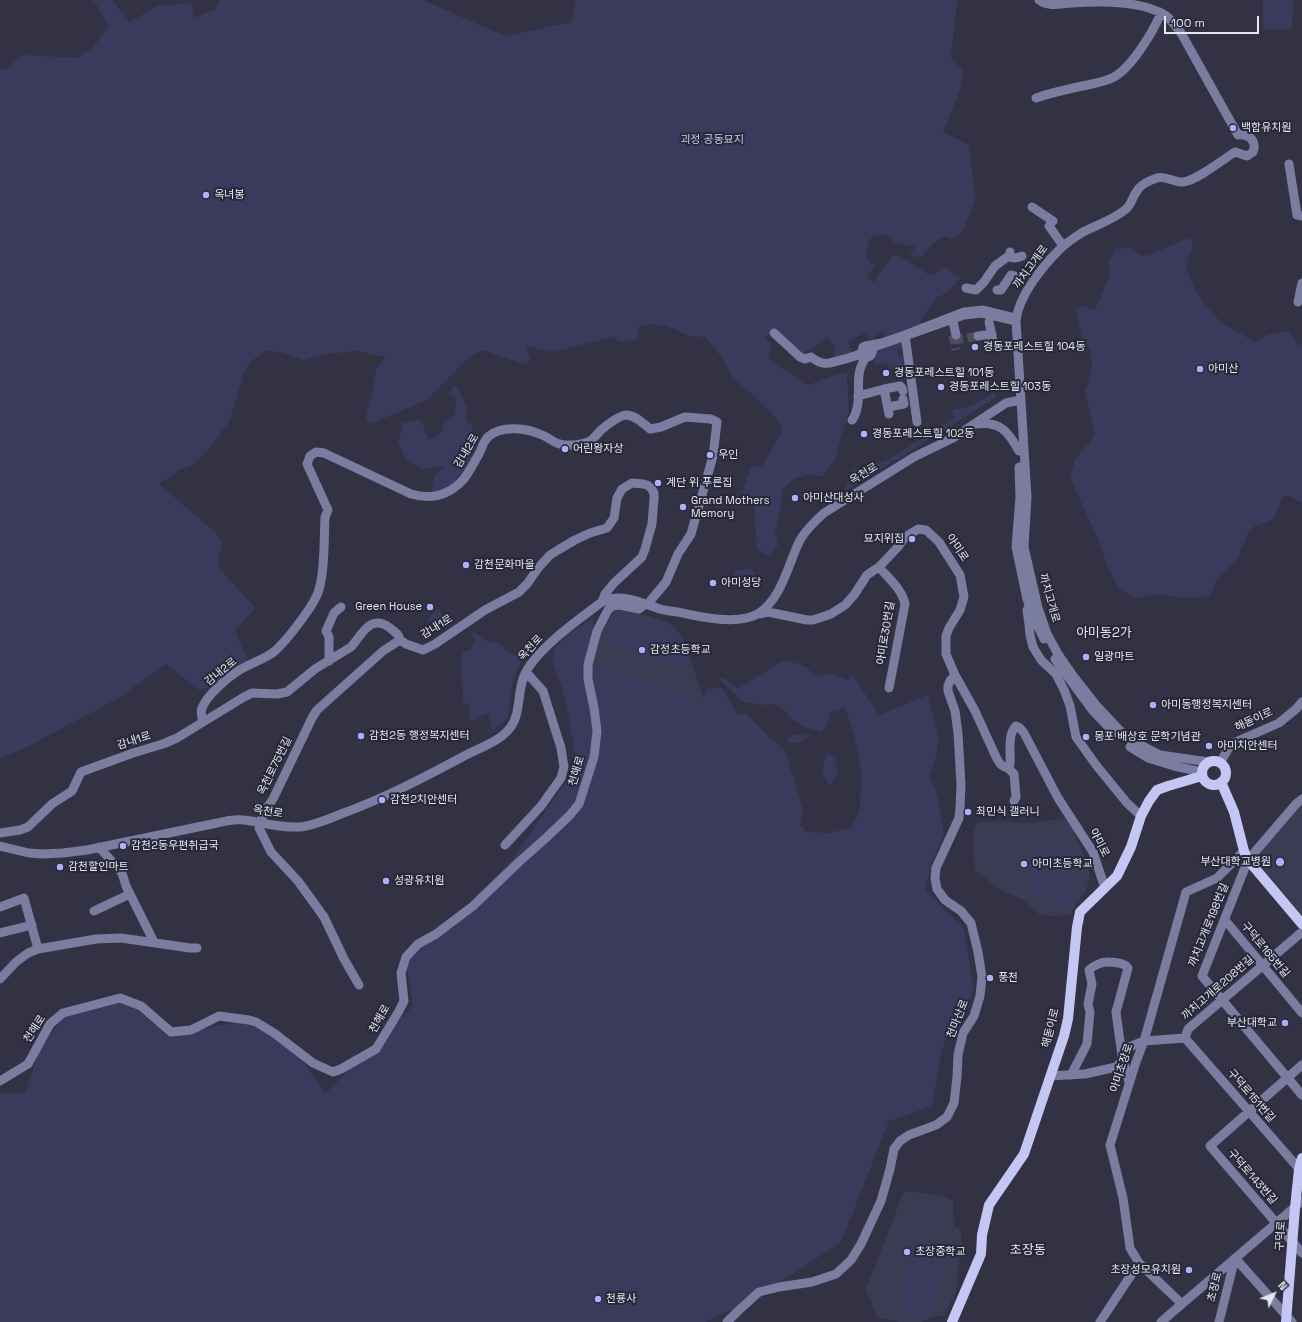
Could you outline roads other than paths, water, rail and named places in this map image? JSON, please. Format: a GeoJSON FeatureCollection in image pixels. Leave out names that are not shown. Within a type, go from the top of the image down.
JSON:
{"type":"FeatureCollection","features":[{"type":"Feature","properties":{"kind":"main road"},"geometry":{"type":"LineString","coordinates":[[1214,761],[1220,763],[1225,768],[1226,772],[1224,780],[1218,784],[1210,785],[1204,780],[1202,774],[1204,766],[1209,762],[1214,761]]}},
{"type":"Feature","properties":{"kind":"main road","name":"해돋이로"},"geometry":{"type":"LineString","coordinates":[[952,1322],[981,1254],[982,1235],[989,1205],[1024,1154],[1068,1019],[1080,912],[1117,876],[1131,847],[1141,816],[1157,790],[1202,774]]}},
{"type":"Feature","properties":{"kind":"main road"},"geometry":{"type":"LineString","coordinates":[[1221,782],[1234,812],[1246,856],[1302,924]]}},
{"type":"Feature","properties":{"kind":"main road","name":"구덕로"},"geometry":{"type":"LineString","coordinates":[[1288,1320],[1293,1242],[1302,1158]]}},
{"type":"Feature","properties":{"kind":"street"},"geometry":{"type":"LineString","coordinates":[[1039,0],[1043,3],[1059,5],[1129,2],[1160,12],[1170,19],[1181,33],[1238,136]]}},
{"type":"Feature","properties":{"kind":"street"},"geometry":{"type":"LineString","coordinates":[[1036,96],[1096,83],[1114,77],[1128,64],[1151,35],[1160,12]]}},
{"type":"Feature","properties":{"kind":"street"},"geometry":{"type":"LineString","coordinates":[[1242,134],[1250,136],[1254,141],[1254,148],[1250,155],[1246,156],[1235,152],[1234,142],[1238,136],[1242,134]]}},
{"type":"Feature","properties":{"kind":"street","name":"까치고개로"},"geometry":{"type":"LineString","coordinates":[[1209,762],[1160,755],[1127,738],[1096,705],[1074,677],[1058,654],[1048,634],[1038,608],[1024,547],[1026,497],[1014,401],[1014,319],[1025,293],[1046,264],[1065,244],[1085,231],[1127,209],[1137,191],[1148,182],[1158,177],[1182,182],[1191,180],[1235,152]]}},
{"type":"Feature","properties":{"kind":"street"},"geometry":{"type":"LineString","coordinates":[[1289,164],[1297,215],[1302,216]]}},
{"type":"Feature","properties":{"kind":"street"},"geometry":{"type":"LineString","coordinates":[[1032,207],[1053,221],[1049,226],[1061,243],[1065,244]]}},
{"type":"Feature","properties":{"kind":"street"},"geometry":{"type":"LineString","coordinates":[[966,288],[976,290],[984,282],[995,266],[1010,253],[1013,258],[1019,258],[1022,256]]}},
{"type":"Feature","properties":{"kind":"street"},"geometry":{"type":"LineString","coordinates":[[1003,291],[1011,275],[1015,276]]}},
{"type":"Feature","properties":{"kind":"street"},"geometry":{"type":"LineString","coordinates":[[1298,302],[1302,283]]}},
{"type":"Feature","properties":{"kind":"street"},"geometry":{"type":"LineString","coordinates":[[852,420],[856,412],[858,382],[860,369],[865,355],[863,349],[866,346],[904,336],[951,319],[964,312],[983,310],[1014,319],[1015,387],[1010,400],[1014,401],[1019,451],[1020,497],[1016,548],[1031,612],[1053,657],[1093,711],[1124,743],[1148,758],[1202,774]]}},
{"type":"Feature","properties":{"kind":"street"},"geometry":{"type":"LineString","coordinates":[[951,319],[954,335]]}},
{"type":"Feature","properties":{"kind":"street"},"geometry":{"type":"LineString","coordinates":[[989,322],[994,346]]}},
{"type":"Feature","properties":{"kind":"street"},"geometry":{"type":"LineString","coordinates":[[774,333],[800,357],[805,359],[811,357],[824,364],[829,364],[845,358],[865,355]]}},
{"type":"Feature","properties":{"kind":"street"},"geometry":{"type":"LineString","coordinates":[[978,336],[992,334]]}},
{"type":"Feature","properties":{"kind":"street"},"geometry":{"type":"LineString","coordinates":[[904,336],[908,387],[916,422]]}},
{"type":"Feature","properties":{"kind":"street"},"geometry":{"type":"LineString","coordinates":[[858,396],[900,386],[902,388],[908,387]]}},
{"type":"Feature","properties":{"kind":"street"},"geometry":{"type":"LineString","coordinates":[[884,389],[888,410],[904,404],[908,387]]}},
{"type":"Feature","properties":{"kind":"street","name":"옥천로"},"geometry":{"type":"LineString","coordinates":[[0,846],[28,853],[63,853],[87,850],[238,820],[279,827],[299,827],[329,819],[369,804],[404,788],[489,744],[505,733],[514,722],[517,713],[521,684],[526,672],[535,658],[602,602],[607,599],[620,598],[662,609],[707,618],[736,619],[758,614],[774,597],[801,539],[814,522],[824,513],[914,457],[953,438],[1014,401]]}},
{"type":"Feature","properties":{"kind":"street","name":"감내2로"},"geometry":{"type":"LineString","coordinates":[[203,722],[201,716],[202,709],[206,701],[218,688],[238,671],[265,658],[276,650],[293,631],[317,595],[322,571],[325,517],[328,510],[308,464],[310,456],[316,452],[324,453],[411,494],[428,497],[448,493],[464,479],[480,452],[485,440],[490,435],[508,428],[536,432],[557,444],[562,445],[588,442],[601,430],[622,415],[634,417],[650,429],[661,427],[685,417],[711,419],[717,422],[713,456],[692,534],[678,554],[666,582],[647,604]]}},
{"type":"Feature","properties":{"kind":"street"},"geometry":{"type":"LineString","coordinates":[[973,425],[985,423],[999,426],[1009,435],[1019,451]]}},
{"type":"Feature","properties":{"kind":"street","name":"감내1로"},"geometry":{"type":"LineString","coordinates":[[0,833],[20,830],[28,827],[52,804],[72,791],[81,772],[177,738],[252,693],[277,694],[287,692],[315,669],[351,647],[362,632],[371,625],[380,623],[386,625],[399,636],[400,640],[406,644],[423,650],[435,644],[485,610],[518,592],[527,584],[550,555],[580,538],[607,528],[614,518],[617,498],[622,489],[632,483],[647,485],[654,493],[654,499],[652,524],[642,557],[614,583],[605,594],[602,602]]}},
{"type":"Feature","properties":{"kind":"street","name":"아미로"},"geometry":{"type":"LineString","coordinates":[[758,614],[768,612],[807,620],[813,620],[831,614],[845,605],[854,595],[867,575],[879,567],[905,537],[918,530],[926,530],[939,542],[960,575],[963,588],[964,597],[960,610],[946,636],[946,654],[1000,765],[1008,768],[1014,774],[1016,797],[1014,801]]}},
{"type":"Feature","properties":{"kind":"street","name":"아미로30번길"},"geometry":{"type":"LineString","coordinates":[[879,567],[900,591],[904,598],[905,604],[889,688]]}},
{"type":"Feature","properties":{"kind":"street"},"geometry":{"type":"LineString","coordinates":[[774,597],[776,608],[783,615]]}},
{"type":"Feature","properties":{"kind":"street"},"geometry":{"type":"LineString","coordinates":[[1027,599],[1026,605],[1033,647],[1041,660],[1056,674],[1062,686],[1070,706],[1076,737],[1122,798],[1141,816]]}},
{"type":"Feature","properties":{"kind":"street","name":"천해로"},"geometry":{"type":"LineString","coordinates":[[0,1081],[28,1064],[50,1024],[63,1013],[120,998],[141,1006],[171,1032],[191,1030],[219,1016],[256,1022],[274,1033],[313,1063],[333,1072],[376,1049],[404,1001],[402,973],[406,957],[418,944],[436,934],[473,906],[557,828],[579,804],[594,757],[596,731],[594,708],[588,679],[588,665],[597,631],[608,610],[612,606],[625,606],[639,609],[647,604]]}},
{"type":"Feature","properties":{"kind":"street"},"geometry":{"type":"LineString","coordinates":[[328,661],[329,637],[326,630],[334,613],[341,607]]}},
{"type":"Feature","properties":{"kind":"street","name":"옥천로75번길"},"geometry":{"type":"LineString","coordinates":[[261,824],[263,813],[273,799],[313,715],[383,651],[400,640]]}},
{"type":"Feature","properties":{"kind":"street"},"geometry":{"type":"LineString","coordinates":[[505,845],[541,806],[561,778],[564,767],[561,748],[544,691],[526,672]]}},
{"type":"Feature","properties":{"kind":"street","name":"천마산로"},"geometry":{"type":"LineString","coordinates":[[727,1322],[759,1292],[779,1287],[812,1282],[836,1274],[851,1260],[861,1244],[881,1200],[894,1149],[900,1141],[909,1135],[936,1125],[946,1117],[954,1103],[958,1055],[963,1034],[974,1016],[980,996],[982,977],[971,923],[961,911],[945,900],[937,888],[935,878],[936,868],[959,818],[960,808],[961,785],[958,733],[955,712],[948,692],[950,681],[955,675]]}},
{"type":"Feature","properties":{"kind":"street","name":"해돋이로"},"geometry":{"type":"LineString","coordinates":[[1220,763],[1231,744],[1279,723],[1302,702]]}},
{"type":"Feature","properties":{"kind":"street","name":"아미로"},"geometry":{"type":"LineString","coordinates":[[1008,768],[1011,756],[1011,732],[1016,726],[1024,733],[1058,798],[1091,848],[1105,888]]}},
{"type":"Feature","properties":{"kind":"street"},"geometry":{"type":"LineString","coordinates":[[1182,767],[1189,773],[1188,780]]}},
{"type":"Feature","properties":{"kind":"street"},"geometry":{"type":"LineString","coordinates":[[1246,856],[1302,799]]}},
{"type":"Feature","properties":{"kind":"street"},"geometry":{"type":"LineString","coordinates":[[261,824],[259,828],[271,852],[298,881],[324,917],[335,937],[344,959],[360,985]]}},
{"type":"Feature","properties":{"kind":"street"},"geometry":{"type":"LineString","coordinates":[[99,847],[122,873],[130,894],[154,942]]}},
{"type":"Feature","properties":{"kind":"street","name":"까치고개로198번길"},"geometry":{"type":"LineString","coordinates":[[1222,1000],[1202,976],[1224,920],[1246,856]]}},
{"type":"Feature","properties":{"kind":"street","name":"아미초장로"},"geometry":{"type":"LineString","coordinates":[[1182,1304],[1138,1263],[1130,1248],[1123,1198],[1110,1144],[1144,1041],[1186,892],[1217,878],[1246,856]]}},
{"type":"Feature","properties":{"kind":"street"},"geometry":{"type":"LineString","coordinates":[[94,911],[130,894]]}},
{"type":"Feature","properties":{"kind":"street"},"geometry":{"type":"LineString","coordinates":[[0,906],[24,898],[38,949]]}},
{"type":"Feature","properties":{"kind":"street","name":"구덕로165번길"},"geometry":{"type":"LineString","coordinates":[[1224,920],[1302,1013]]}},
{"type":"Feature","properties":{"kind":"street"},"geometry":{"type":"LineString","coordinates":[[0,933],[32,924]]}},
{"type":"Feature","properties":{"kind":"street","name":"까치고개로208번길"},"geometry":{"type":"LineString","coordinates":[[1144,1041],[1185,1038],[1188,1030],[1302,932]]}},
{"type":"Feature","properties":{"kind":"street"},"geometry":{"type":"LineString","coordinates":[[0,979],[16,962],[38,949],[102,939],[120,938],[197,948]]}},
{"type":"Feature","properties":{"kind":"street"},"geometry":{"type":"LineString","coordinates":[[1071,1075],[1087,1044],[1090,1012],[1088,1004],[1092,984],[1088,970],[1105,962],[1125,964],[1128,968],[1116,1012],[1123,1058],[1129,1084]]}},
{"type":"Feature","properties":{"kind":"street"},"geometry":{"type":"LineString","coordinates":[[1222,1000],[1302,1095]]}},
{"type":"Feature","properties":{"kind":"street","name":"구덕로151번길"},"geometry":{"type":"LineString","coordinates":[[1185,1038],[1301,1171]]}},
{"type":"Feature","properties":{"kind":"street"},"geometry":{"type":"LineString","coordinates":[[1050,1076],[1085,1074],[1116,1067],[1129,1048],[1144,1041]]}},
{"type":"Feature","properties":{"kind":"street"},"geometry":{"type":"LineString","coordinates":[[1249,1112],[1302,1065]]}},
{"type":"Feature","properties":{"kind":"street","name":"구덕로143번길"},"geometry":{"type":"LineString","coordinates":[[1249,1112],[1210,1146],[1302,1253]]}},
{"type":"Feature","properties":{"kind":"street"},"geometry":{"type":"LineString","coordinates":[[1161,1322],[1298,1204]]}},
{"type":"Feature","properties":{"kind":"street","name":"구덕로"},"geometry":{"type":"LineString","coordinates":[[1235,1258],[1288,1320]]}},
{"type":"Feature","properties":{"kind":"street","name":"초장로"},"geometry":{"type":"LineString","coordinates":[[1219,1322],[1235,1258]]}},
{"type":"Feature","properties":{"kind":"street"},"geometry":{"type":"LineString","coordinates":[[1100,1322],[1138,1263]]}},
{"type":"Feature","properties":{"kind":"tunnel"},"geometry":{"type":"LineString","coordinates":[[953,335],[956,350]]}},
{"type":"Feature","properties":{"kind":"tunnel"},"geometry":{"type":"LineString","coordinates":[[954,340],[978,336]]}},
{"type":"Feature","properties":{"kind":"place","name":"백합유치원"},"geometry":{"type":"Point","coordinates":[1233,128]}},
{"type":"Feature","properties":{"kind":"place","name":"옥녀봉"},"geometry":{"type":"Point","coordinates":[206,195]}},
{"type":"Feature","properties":{"kind":"place","name":"경동포레스트힐 104동"},"geometry":{"type":"Point","coordinates":[975,347]}},
{"type":"Feature","properties":{"kind":"place","name":"아미산"},"geometry":{"type":"Point","coordinates":[1200,369]}},
{"type":"Feature","properties":{"kind":"place","name":"경동포레스트힐 101동"},"geometry":{"type":"Point","coordinates":[886,373]}},
{"type":"Feature","properties":{"kind":"place","name":"경동포레스트힐 103동"},"geometry":{"type":"Point","coordinates":[941,387]}},
{"type":"Feature","properties":{"kind":"place","name":"경동포레스트힐 102동"},"geometry":{"type":"Point","coordinates":[864,434]}},
{"type":"Feature","properties":{"kind":"place","name":"어린왕자상"},"geometry":{"type":"Point","coordinates":[565,449]}},
{"type":"Feature","properties":{"kind":"place","name":"우인"},"geometry":{"type":"Point","coordinates":[710,455]}},
{"type":"Feature","properties":{"kind":"place","name":"계단 위 푸른집"},"geometry":{"type":"Point","coordinates":[658,483]}},
{"type":"Feature","properties":{"kind":"place","name":"아미산대성사"},"geometry":{"type":"Point","coordinates":[795,498]}},
{"type":"Feature","properties":{"kind":"place","name":"Grand Mothers Memory"},"geometry":{"type":"Point","coordinates":[683,507]}},
{"type":"Feature","properties":{"kind":"place","name":"묘지위집"},"geometry":{"type":"Point","coordinates":[912,539]}},
{"type":"Feature","properties":{"kind":"place","name":"감천문화마을"},"geometry":{"type":"Point","coordinates":[466,565]}},
{"type":"Feature","properties":{"kind":"place","name":"아미성당"},"geometry":{"type":"Point","coordinates":[713,583]}},
{"type":"Feature","properties":{"kind":"place","name":"Green House"},"geometry":{"type":"Point","coordinates":[430,607]}},
{"type":"Feature","properties":{"kind":"place","name":"감정초등학교"},"geometry":{"type":"Point","coordinates":[642,650]}},
{"type":"Feature","properties":{"kind":"place","name":"일광마트"},"geometry":{"type":"Point","coordinates":[1086,657]}},
{"type":"Feature","properties":{"kind":"place","name":"아미동행정복지센터"},"geometry":{"type":"Point","coordinates":[1153,705]}},
{"type":"Feature","properties":{"kind":"place","name":"감천2동 행정복지센터"},"geometry":{"type":"Point","coordinates":[361,736]}},
{"type":"Feature","properties":{"kind":"place","name":"몽포 배상호 문학기념관"},"geometry":{"type":"Point","coordinates":[1086,737]}},
{"type":"Feature","properties":{"kind":"place","name":"아미치안센터"},"geometry":{"type":"Point","coordinates":[1209,746]}},
{"type":"Feature","properties":{"kind":"place","name":"감천2치안센터"},"geometry":{"type":"Point","coordinates":[382,800]}},
{"type":"Feature","properties":{"kind":"place","name":"최민식 갤러니"},"geometry":{"type":"Point","coordinates":[968,812]}},
{"type":"Feature","properties":{"kind":"place","name":"감천2동우편취급국"},"geometry":{"type":"Point","coordinates":[123,846]}},
{"type":"Feature","properties":{"kind":"place","name":"부산대학교병원"},"geometry":{"type":"Point","coordinates":[1280,862]}},
{"type":"Feature","properties":{"kind":"place","name":"아미초등학교"},"geometry":{"type":"Point","coordinates":[1024,864]}},
{"type":"Feature","properties":{"kind":"place","name":"감천할인마트"},"geometry":{"type":"Point","coordinates":[60,867]}},
{"type":"Feature","properties":{"kind":"place","name":"성광유치원"},"geometry":{"type":"Point","coordinates":[386,881]}},
{"type":"Feature","properties":{"kind":"place","name":"풍천"},"geometry":{"type":"Point","coordinates":[990,978]}},
{"type":"Feature","properties":{"kind":"place","name":"부산대학교"},"geometry":{"type":"Point","coordinates":[1285,1023]}},
{"type":"Feature","properties":{"kind":"place","name":"초장중학교"},"geometry":{"type":"Point","coordinates":[907,1252]}},
{"type":"Feature","properties":{"kind":"place","name":"초장성모유치원"},"geometry":{"type":"Point","coordinates":[1189,1270]}},
{"type":"Feature","properties":{"kind":"place","name":"천룡사"},"geometry":{"type":"Point","coordinates":[598,1299]}},
{"type":"Feature","properties":{"kind":"district","name":"아미동2가"},"geometry":{"type":"Point","coordinates":[1104,633]}},
{"type":"Feature","properties":{"kind":"district","name":"초장동"},"geometry":{"type":"Point","coordinates":[1028,1250]}},
{"type":"Feature","properties":{"kind":"park label","name":"괴정 공동묘지"},"geometry":{"type":"Point","coordinates":[712,140]}}]}
